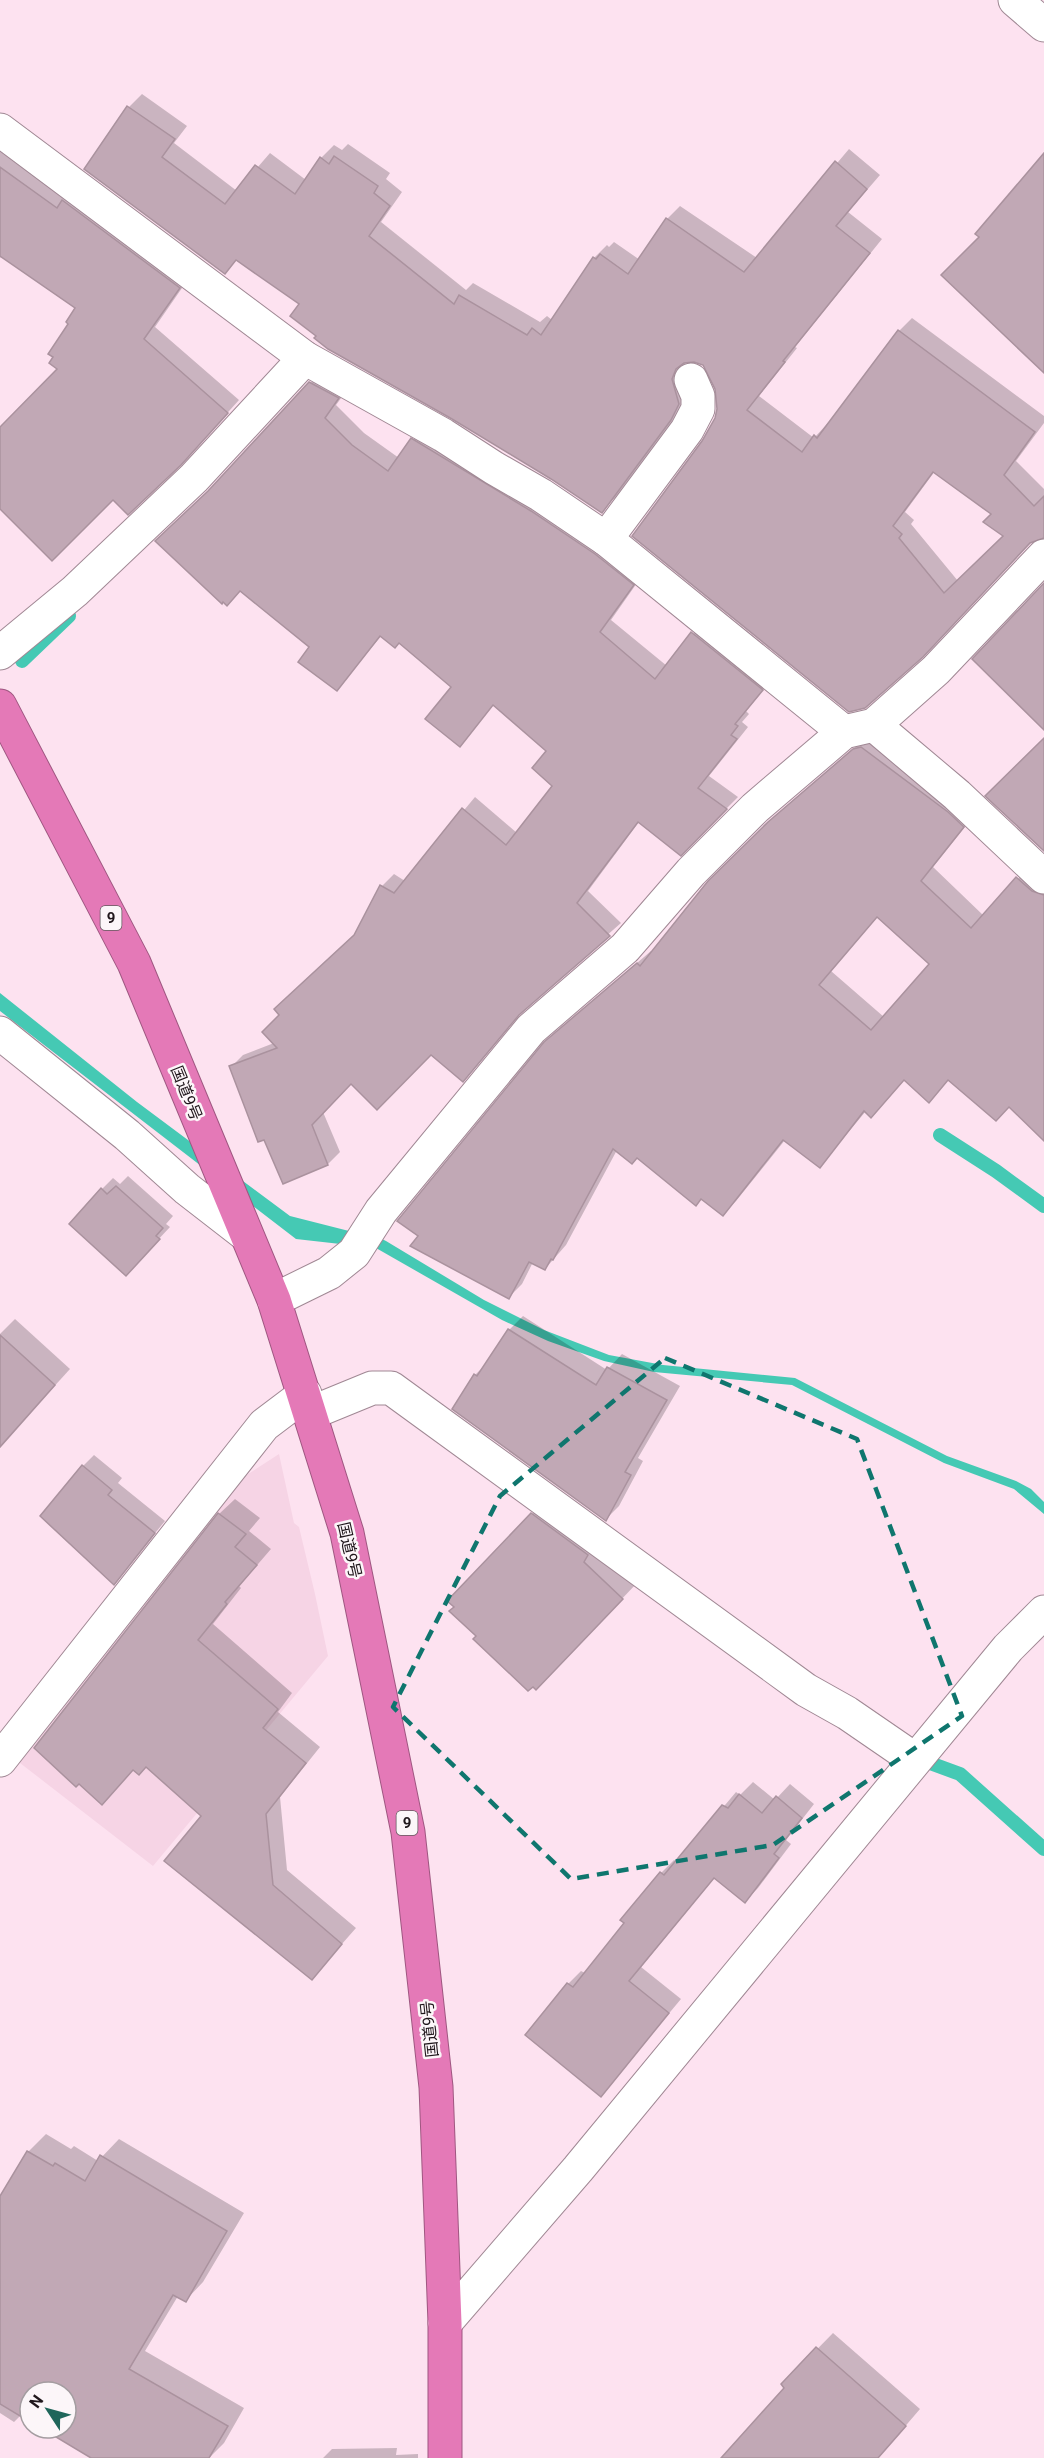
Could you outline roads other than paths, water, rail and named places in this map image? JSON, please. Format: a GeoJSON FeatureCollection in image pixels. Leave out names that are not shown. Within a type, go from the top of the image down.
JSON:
{"type":"FeatureCollection","features":[{"type":"Feature","properties":{"kind":"highway","name":"国道9号"},"geometry":{"type":"LineString","coordinates":[[0,706],[134,963],[274,1300],[347,1533],[408,1832],[436,2087],[445,2323],[445,2458]]}},
{"type":"Feature","properties":{"kind":"street"},"geometry":{"type":"LineString","coordinates":[[1015,0],[1044,25]]}},
{"type":"Feature","properties":{"kind":"street"},"geometry":{"type":"LineString","coordinates":[[0,130],[305,358],[443,435],[541,495],[606,539],[859,729],[957,795],[1044,877]]}},
{"type":"Feature","properties":{"kind":"street"},"geometry":{"type":"LineString","coordinates":[[0,652],[75,591],[194,478],[305,358]]}},
{"type":"Feature","properties":{"kind":"street"},"geometry":{"type":"LineString","coordinates":[[606,539],[687,430],[698,409],[698,396],[691,380]]}},
{"type":"Feature","properties":{"kind":"street"},"geometry":{"type":"LineString","coordinates":[[274,1300],[330,1273],[362,1240],[381,1210],[531,1029],[626,948],[691,872],[739,824],[936,670],[1044,556]]}},
{"type":"Feature","properties":{"kind":"street"},"geometry":{"type":"LineString","coordinates":[[0,1033],[127,1136],[187,1189],[241,1223]]}},
{"type":"Feature","properties":{"kind":"street"},"geometry":{"type":"LineString","coordinates":[[0,1761],[264,1425],[308,1403],[372,1388],[391,1388],[806,1690],[847,1713],[914,1759]]}},
{"type":"Feature","properties":{"kind":"street"},"geometry":{"type":"LineString","coordinates":[[445,2323],[578,2169],[1008,1647],[1044,1612]]}},
{"type":"Feature","properties":{"kind":"waterway"},"geometry":{"type":"LineString","coordinates":[[22,661],[69,616]]}},
{"type":"Feature","properties":{"kind":"waterway"},"geometry":{"type":"LineString","coordinates":[[940,1135],[996,1171],[1044,1206]]}},
{"type":"Feature","properties":{"kind":"waterway"},"geometry":{"type":"LineString","coordinates":[[930,1763],[960,1774],[1044,1849]]}}]}
